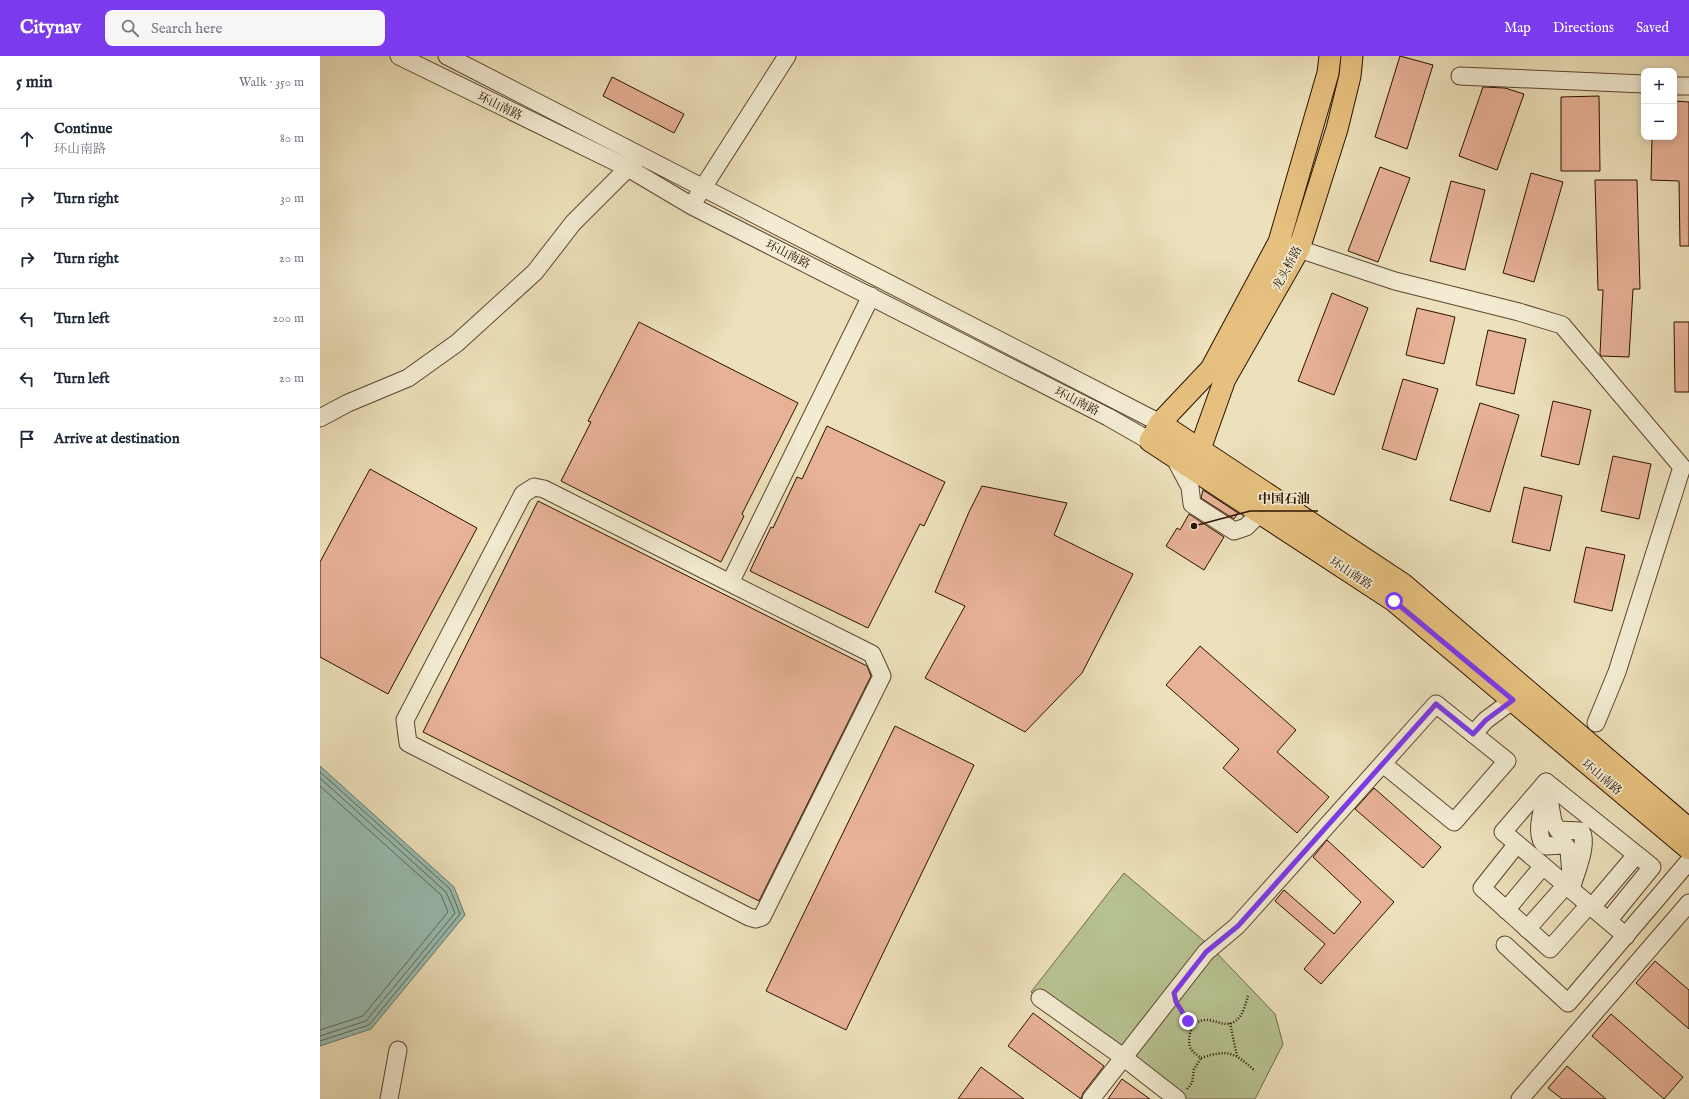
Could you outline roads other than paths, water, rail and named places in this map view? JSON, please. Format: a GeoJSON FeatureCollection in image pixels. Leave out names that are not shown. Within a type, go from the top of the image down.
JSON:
{"type":"FeatureCollection","features":[{"type":"Feature","properties":{"kind":"main road","name":"龙头桥路"},"geometry":{"type":"LineString","coordinates":[[1150,441],[1160,422],[1211,369],[1279,242],[1328,73],[1330,56]]}},
{"type":"Feature","properties":{"kind":"main road","name":"龙头桥路"},"geometry":{"type":"LineString","coordinates":[[1182,462],[1200,449],[1225,379],[1299,249],[1337,129],[1350,76],[1352,56]]}},
{"type":"Feature","properties":{"kind":"main road","name":"环山南路"},"geometry":{"type":"LineString","coordinates":[[1160,422],[1403,584],[1689,829]]}},
{"type":"Feature","properties":{"kind":"main road","name":"环山南路"},"geometry":{"type":"LineString","coordinates":[[1150,441],[1394,601],[1689,849]]}},
{"type":"Feature","properties":{"kind":"street","name":"环山南路"},"geometry":{"type":"LineString","coordinates":[[399,56],[628,168],[692,206],[1108,417],[1150,441]]}},
{"type":"Feature","properties":{"kind":"street","name":"环山南路"},"geometry":{"type":"LineString","coordinates":[[447,56],[1160,422]]}},
{"type":"Feature","properties":{"kind":"street"},"geometry":{"type":"LineString","coordinates":[[692,206],[787,56]]}},
{"type":"Feature","properties":{"kind":"street"},"geometry":{"type":"LineString","coordinates":[[1460,76],[1641,84]]}},
{"type":"Feature","properties":{"kind":"street"},"geometry":{"type":"LineString","coordinates":[[1677,86],[1689,86]]}},
{"type":"Feature","properties":{"kind":"street"},"geometry":{"type":"LineString","coordinates":[[320,418],[348,403],[408,378],[457,343],[535,272],[573,224],[640,156]]}},
{"type":"Feature","properties":{"kind":"street"},"geometry":{"type":"LineString","coordinates":[[1279,242],[1395,281],[1519,312],[1562,325],[1685,467],[1617,672],[1596,724]]}},
{"type":"Feature","properties":{"kind":"street"},"geometry":{"type":"LineString","coordinates":[[730,583],[871,296]]}},
{"type":"Feature","properties":{"kind":"street"},"geometry":{"type":"LineString","coordinates":[[1182,462],[1190,487],[1192,504],[1234,532],[1246,527],[1260,513]]}},
{"type":"Feature","properties":{"kind":"street"},"geometry":{"type":"LineString","coordinates":[[534,487],[544,489],[730,583],[872,654],[882,676],[762,917],[756,919],[749,917],[408,743],[405,720],[523,494],[534,487]]}},
{"type":"Feature","properties":{"kind":"street"},"geometry":{"type":"LineString","coordinates":[[1473,734],[1486,720],[1513,700]]}},
{"type":"Feature","properties":{"kind":"street"},"geometry":{"type":"LineString","coordinates":[[1091,1099],[1206,952],[1238,926],[1436,704],[1507,761],[1454,822],[1383,764]]}},
{"type":"Feature","properties":{"kind":"street"},"geometry":{"type":"LineString","coordinates":[[1546,782],[1503,832],[1626,936]]}},
{"type":"Feature","properties":{"kind":"street"},"geometry":{"type":"LineString","coordinates":[[1546,782],[1652,867],[1608,921]]}},
{"type":"Feature","properties":{"kind":"street"},"geometry":{"type":"LineString","coordinates":[[1527,929],[1568,887],[1584,844],[1584,836],[1581,831],[1576,829],[1558,830],[1553,822],[1546,782]]}},
{"type":"Feature","properties":{"kind":"street"},"geometry":{"type":"LineString","coordinates":[[1517,844],[1482,888],[1550,949],[1636,855]]}},
{"type":"Feature","properties":{"kind":"street"},"geometry":{"type":"LineString","coordinates":[[1505,945],[1568,1003],[1689,861]]}},
{"type":"Feature","properties":{"kind":"street"},"geometry":{"type":"LineString","coordinates":[[1506,910],[1543,866]]}},
{"type":"Feature","properties":{"kind":"street"},"geometry":{"type":"LineString","coordinates":[[1520,1099],[1689,903]]}},
{"type":"Feature","properties":{"kind":"street"},"geometry":{"type":"LineString","coordinates":[[1040,998],[1180,1096]]}},
{"type":"Feature","properties":{"kind":"street"},"geometry":{"type":"LineString","coordinates":[[389,1099],[398,1050]]}},
{"type":"Feature","properties":{"kind":"water"},"geometry":{"type":"Polygon","coordinates":[[[320,766],[454,887],[465,915],[371,1029],[320,1046],[320,766]]]}},
{"type":"Feature","properties":{"kind":"place","name":"中国石油"},"geometry":{"type":"Point","coordinates":[1194,526]}}]}
